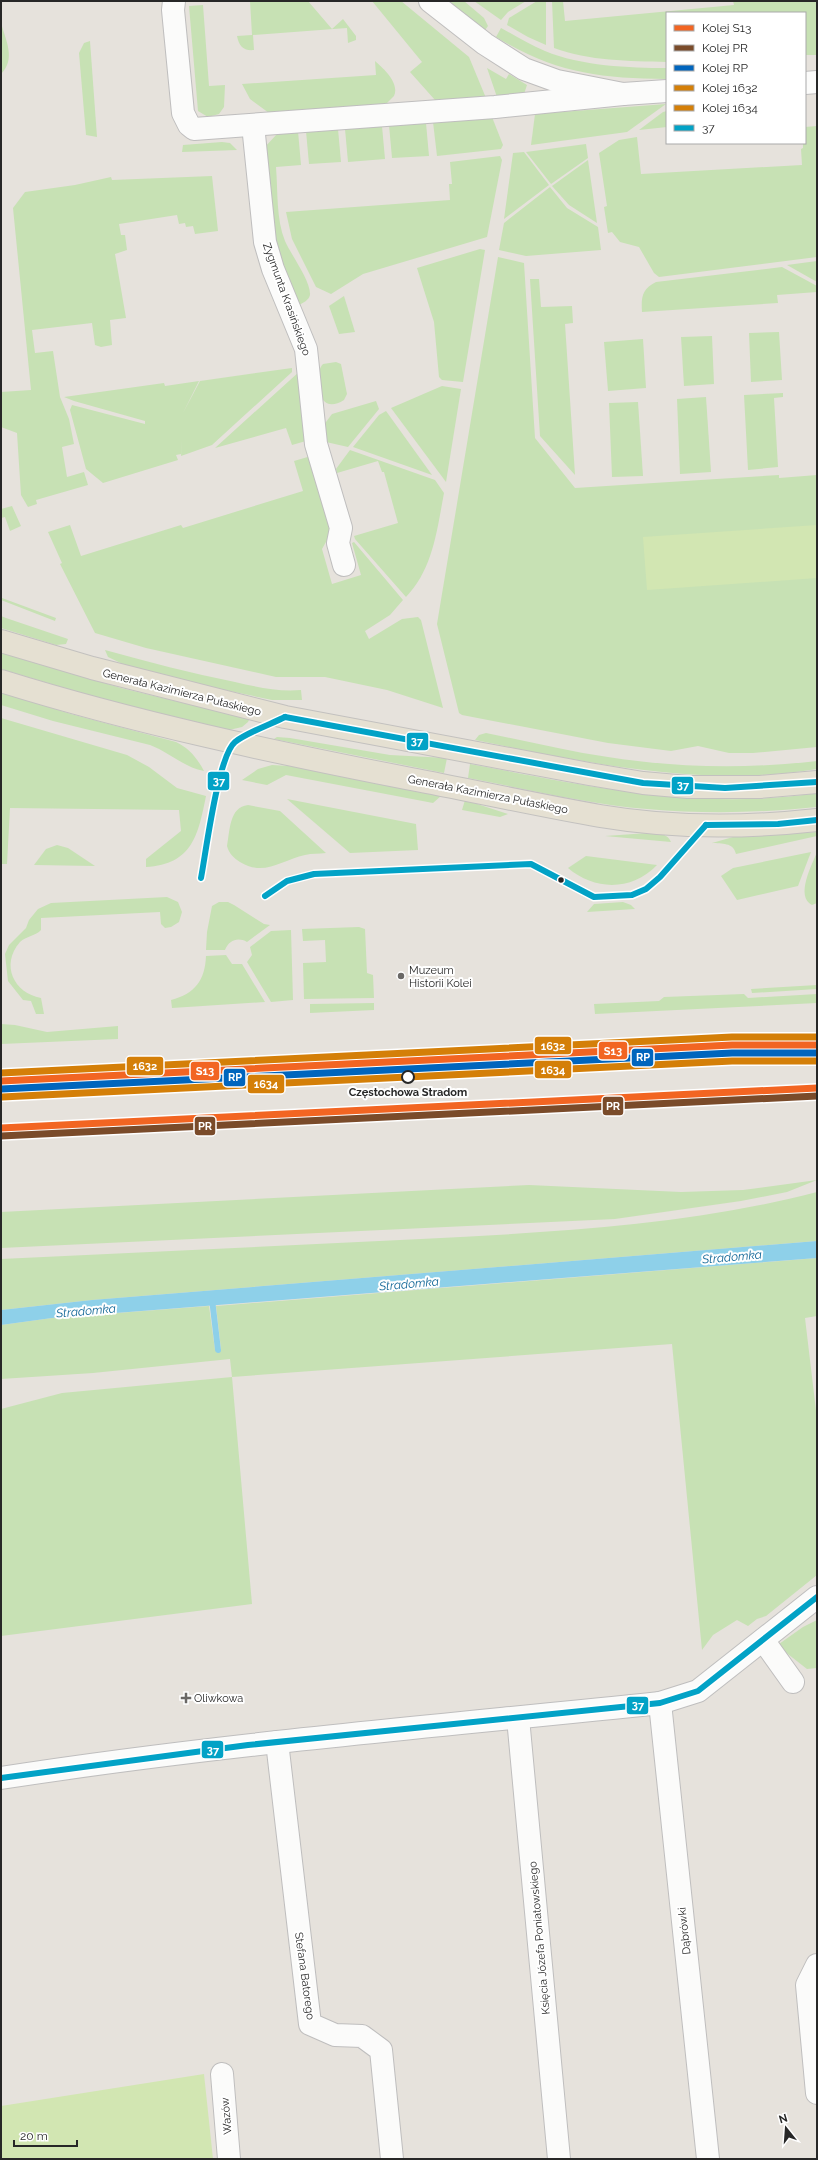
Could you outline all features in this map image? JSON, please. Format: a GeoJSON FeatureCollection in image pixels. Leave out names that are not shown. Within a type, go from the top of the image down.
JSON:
{"type":"FeatureCollection","features":[{"type":"Feature","properties":{"kind":"main road","name":"Generała Kazimierza Pułaskiego"},"geometry":{"type":"LineString","coordinates":[[1,641],[92,668],[285,718],[590,774],[643,783],[688,786],[760,787],[817,782]]}},
{"type":"Feature","properties":{"kind":"main road","name":"Generała Kazimierza Pułaskiego"},"geometry":{"type":"LineString","coordinates":[[1,681],[171,729],[279,753],[602,816],[706,825],[778,824],[817,820]]}},
{"type":"Feature","properties":{"kind":"street"},"geometry":{"type":"LineString","coordinates":[[174,1],[173,10],[183,113],[185,119],[194,129],[495,107],[666,91]]}},
{"type":"Feature","properties":{"kind":"street"},"geometry":{"type":"LineString","coordinates":[[430,1],[485,44],[524,69],[557,81],[623,94]]}},
{"type":"Feature","properties":{"kind":"street"},"geometry":{"type":"LineString","coordinates":[[806,83],[817,82]]}},
{"type":"Feature","properties":{"kind":"street","name":"Zygmunta Krasińskiego"},"geometry":{"type":"LineString","coordinates":[[253,125],[265,242],[273,269],[306,349],[316,444],[341,528],[338,543],[344,565]]}},
{"type":"Feature","properties":{"kind":"street"},"geometry":{"type":"LineString","coordinates":[[1,1778],[121,1759],[660,1703],[698,1691],[817,1597]]}},
{"type":"Feature","properties":{"kind":"street"},"geometry":{"type":"LineString","coordinates":[[794,1615],[817,1610]]}},
{"type":"Feature","properties":{"kind":"street"},"geometry":{"type":"LineString","coordinates":[[763,1640],[793,1682]]}},
{"type":"Feature","properties":{"kind":"street","name":"Dąbrówki"},"geometry":{"type":"LineString","coordinates":[[660,1703],[708,2159]]}},
{"type":"Feature","properties":{"kind":"street","name":"Księcia Józefa Poniatowskiego"},"geometry":{"type":"LineString","coordinates":[[518,1718],[559,2159]]}},
{"type":"Feature","properties":{"kind":"street","name":"Stefana Batorego"},"geometry":{"type":"LineString","coordinates":[[277,1742],[310,2024],[335,2035],[362,2036],[381,2050],[392,2159]]}},
{"type":"Feature","properties":{"kind":"street"},"geometry":{"type":"LineString","coordinates":[[817,1965],[807,1985],[817,2093]]}},
{"type":"Feature","properties":{"kind":"street","name":"Wazów"},"geometry":{"type":"LineString","coordinates":[[222,2074],[230,2159]]}},
{"type":"Feature","properties":{"kind":"green space"},"geometry":{"type":"Polygon","coordinates":[[[250,1],[308,1],[332,29],[343,19],[356,36],[356,40],[348,43],[347,28],[253,35],[254,50],[244,49],[240,45],[237,36],[252,35],[250,1]]]}},
{"type":"Feature","properties":{"kind":"green space"},"geometry":{"type":"Polygon","coordinates":[[[372,1],[401,1],[469,57],[486,98],[435,100],[410,72],[422,62],[372,1]]]}},
{"type":"Feature","properties":{"kind":"green space"},"geometry":{"type":"Polygon","coordinates":[[[447,1],[464,1],[484,18],[488,26],[485,30],[447,1]]]}},
{"type":"Feature","properties":{"kind":"green space"},"geometry":{"type":"Polygon","coordinates":[[[474,1],[526,1],[508,12],[501,20],[474,1]]]}},
{"type":"Feature","properties":{"kind":"green space"},"geometry":{"type":"Polygon","coordinates":[[[537,1],[546,1],[546,45],[507,25],[509,18],[537,1]]]}},
{"type":"Feature","properties":{"kind":"green space"},"geometry":{"type":"Polygon","coordinates":[[[552,1],[563,1],[565,21],[734,5],[733,1],[817,1],[817,55],[806,55],[806,12],[666,12],[666,62],[609,60],[581,56],[554,48],[552,1]]]}},
{"type":"Feature","properties":{"kind":"green space"},"geometry":{"type":"Polygon","coordinates":[[[203,5],[209,86],[225,85],[224,107],[219,114],[208,117],[198,111],[189,6],[203,5]]]}},
{"type":"Feature","properties":{"kind":"green space"},"geometry":{"type":"Polygon","coordinates":[[[1,23],[9,56],[6,68],[1,74],[1,23]]]}},
{"type":"Feature","properties":{"kind":"green space"},"geometry":{"type":"Polygon","coordinates":[[[501,28],[539,49],[574,60],[621,67],[666,68],[666,79],[620,77],[578,71],[538,59],[496,37],[501,28]]]}},
{"type":"Feature","properties":{"kind":"green space"},"geometry":{"type":"Polygon","coordinates":[[[90,41],[97,137],[86,135],[79,53],[84,43],[90,41]]]}},
{"type":"Feature","properties":{"kind":"green space"},"geometry":{"type":"Polygon","coordinates":[[[375,61],[390,76],[395,86],[394,96],[386,104],[269,113],[250,99],[242,84],[376,75],[375,61]]]}},
{"type":"Feature","properties":{"kind":"green space"},"geometry":{"type":"Polygon","coordinates":[[[487,68],[506,79],[509,74],[527,85],[524,94],[497,97],[487,68]]]}},
{"type":"Feature","properties":{"kind":"green space"},"geometry":{"type":"Polygon","coordinates":[[[666,104],[627,132],[531,145],[535,114],[666,104]]]}},
{"type":"Feature","properties":{"kind":"green space"},"geometry":{"type":"Polygon","coordinates":[[[666,111],[666,127],[639,130],[666,111]]]}},
{"type":"Feature","properties":{"kind":"green space"},"geometry":{"type":"Polygon","coordinates":[[[492,117],[503,145],[501,149],[437,156],[433,122],[492,117]]]}},
{"type":"Feature","properties":{"kind":"green space"},"geometry":{"type":"Polygon","coordinates":[[[426,123],[429,156],[392,158],[389,125],[426,123]]]}},
{"type":"Feature","properties":{"kind":"green space"},"geometry":{"type":"Polygon","coordinates":[[[382,126],[385,159],[348,162],[345,129],[382,126]]]}},
{"type":"Feature","properties":{"kind":"green space"},"geometry":{"type":"Polygon","coordinates":[[[817,126],[817,257],[659,277],[654,273],[639,247],[620,242],[612,232],[608,233],[604,207],[607,206],[599,153],[619,140],[637,137],[641,174],[802,165],[801,149],[803,148],[803,144],[806,144],[806,127],[817,126]]]}},
{"type":"Feature","properties":{"kind":"green space"},"geometry":{"type":"Polygon","coordinates":[[[338,129],[341,162],[309,164],[306,131],[338,129]]]}},
{"type":"Feature","properties":{"kind":"green space"},"geometry":{"type":"Polygon","coordinates":[[[298,131],[301,165],[276,167],[278,205],[282,232],[288,247],[304,275],[310,295],[306,301],[299,305],[286,278],[274,240],[265,147],[277,134],[298,131]]]}},
{"type":"Feature","properties":{"kind":"green space"},"geometry":{"type":"Polygon","coordinates":[[[222,142],[230,143],[237,150],[182,152],[183,145],[222,142]]]}},
{"type":"Feature","properties":{"kind":"green space"},"geometry":{"type":"Polygon","coordinates":[[[586,144],[588,158],[551,184],[526,152],[586,144]]]}},
{"type":"Feature","properties":{"kind":"green space"},"geometry":{"type":"Polygon","coordinates":[[[524,152],[549,185],[504,219],[513,153],[524,152]]]}},
{"type":"Feature","properties":{"kind":"green space"},"geometry":{"type":"Polygon","coordinates":[[[500,156],[502,160],[487,237],[363,274],[331,294],[316,287],[292,239],[286,212],[450,200],[449,184],[452,184],[450,162],[500,156]]]}},
{"type":"Feature","properties":{"kind":"green space"},"geometry":{"type":"Polygon","coordinates":[[[588,160],[597,223],[569,205],[552,186],[588,160]]]}},
{"type":"Feature","properties":{"kind":"green space"},"geometry":{"type":"Polygon","coordinates":[[[212,176],[218,231],[195,234],[193,226],[186,227],[185,223],[179,224],[177,215],[119,224],[121,235],[125,235],[127,250],[115,254],[126,318],[110,320],[112,345],[101,347],[95,345],[92,323],[32,330],[35,353],[53,351],[60,397],[69,419],[74,444],[62,447],[67,477],[84,472],[88,485],[36,500],[37,504],[28,507],[21,495],[17,433],[1,427],[1,392],[31,390],[13,208],[25,192],[75,185],[111,177],[112,180],[212,176]]]}},
{"type":"Feature","properties":{"kind":"green space"},"geometry":{"type":"Polygon","coordinates":[[[550,187],[567,208],[598,227],[601,250],[526,256],[499,250],[504,223],[550,187]]]}},
{"type":"Feature","properties":{"kind":"green space"},"geometry":{"type":"Polygon","coordinates":[[[480,249],[485,250],[463,382],[442,380],[439,377],[434,322],[417,268],[480,249]]]}},
{"type":"Feature","properties":{"kind":"green space"},"geometry":{"type":"Polygon","coordinates":[[[498,257],[524,263],[535,438],[575,488],[779,475],[779,478],[817,475],[817,747],[753,753],[729,753],[698,746],[671,751],[608,743],[462,715],[459,713],[437,624],[498,257]]]}},
{"type":"Feature","properties":{"kind":"green space"},"geometry":{"type":"Polygon","coordinates":[[[817,261],[817,282],[787,265],[817,261]]]}},
{"type":"Feature","properties":{"kind":"green space"},"geometry":{"type":"Polygon","coordinates":[[[782,267],[817,286],[817,292],[777,295],[778,303],[642,312],[643,294],[656,282],[782,267]]]}},
{"type":"Feature","properties":{"kind":"green space"},"geometry":{"type":"Polygon","coordinates":[[[530,279],[539,279],[541,307],[572,306],[573,323],[565,324],[575,475],[540,436],[530,279]]]}},
{"type":"Feature","properties":{"kind":"green space"},"geometry":{"type":"Polygon","coordinates":[[[344,296],[355,332],[339,334],[329,306],[344,296]]]}},
{"type":"Feature","properties":{"kind":"green space"},"geometry":{"type":"Polygon","coordinates":[[[779,332],[782,380],[751,382],[749,333],[779,332]]]}},
{"type":"Feature","properties":{"kind":"green space"},"geometry":{"type":"Polygon","coordinates":[[[712,336],[714,384],[684,386],[681,337],[712,336]]]}},
{"type":"Feature","properties":{"kind":"green space"},"geometry":{"type":"Polygon","coordinates":[[[643,339],[646,388],[608,391],[604,342],[643,339]]]}},
{"type":"Feature","properties":{"kind":"green space"},"geometry":{"type":"Polygon","coordinates":[[[336,362],[341,364],[347,394],[344,400],[335,404],[328,403],[322,399],[319,392],[318,376],[323,364],[336,362]]]}},
{"type":"Feature","properties":{"kind":"green space"},"geometry":{"type":"Polygon","coordinates":[[[292,368],[292,372],[212,445],[181,456],[182,438],[181,454],[176,455],[178,460],[103,483],[86,469],[70,410],[72,405],[145,424],[145,421],[64,397],[164,383],[165,386],[199,381],[183,413],[200,381],[292,368]]]}},
{"type":"Feature","properties":{"kind":"green space"},"geometry":{"type":"Polygon","coordinates":[[[300,371],[306,441],[292,445],[286,428],[215,448],[300,371]]]}},
{"type":"Feature","properties":{"kind":"green space"},"geometry":{"type":"Polygon","coordinates":[[[442,386],[461,389],[446,482],[391,408],[442,386]]]}},
{"type":"Feature","properties":{"kind":"green space"},"geometry":{"type":"Polygon","coordinates":[[[783,393],[783,397],[774,398],[778,467],[748,470],[744,395],[783,393]]]}},
{"type":"Feature","properties":{"kind":"green space"},"geometry":{"type":"Polygon","coordinates":[[[706,397],[711,472],[680,474],[677,399],[706,397]]]}},
{"type":"Feature","properties":{"kind":"green space"},"geometry":{"type":"Polygon","coordinates":[[[376,401],[379,409],[348,447],[326,442],[323,426],[332,414],[376,401]]]}},
{"type":"Feature","properties":{"kind":"green space"},"geometry":{"type":"Polygon","coordinates":[[[638,402],[643,476],[612,477],[609,403],[638,402]]]}},
{"type":"Feature","properties":{"kind":"green space"},"geometry":{"type":"Polygon","coordinates":[[[386,411],[432,475],[353,447],[379,415],[386,411]]]}},
{"type":"Feature","properties":{"kind":"green space"},"geometry":{"type":"Polygon","coordinates":[[[350,450],[435,480],[444,493],[436,535],[428,562],[415,586],[406,597],[355,539],[354,536],[398,523],[384,472],[382,472],[378,461],[337,473],[336,469],[350,450]]]}},
{"type":"Feature","properties":{"kind":"green space"},"geometry":{"type":"Polygon","coordinates":[[[311,456],[335,526],[322,549],[332,584],[361,575],[352,543],[354,542],[403,600],[390,615],[365,631],[369,639],[402,619],[418,617],[421,620],[443,708],[387,690],[325,677],[276,677],[146,648],[95,633],[60,564],[62,563],[48,532],[70,525],[81,556],[181,525],[183,528],[303,491],[294,461],[311,456]]]}},
{"type":"Feature","properties":{"kind":"green space"},"geometry":{"type":"Polygon","coordinates":[[[12,506],[21,526],[10,531],[5,517],[1,518],[1,509],[12,506]]]}},
{"type":"Feature","properties":{"kind":"green space"},"geometry":{"type":"Polygon","coordinates":[[[817,525],[817,578],[647,590],[643,537],[817,525]]]}},
{"type":"Feature","properties":{"kind":"green space"},"geometry":{"type":"Polygon","coordinates":[[[2,598],[56,618],[55,621],[1,600],[2,598]]]}},
{"type":"Feature","properties":{"kind":"green space"},"geometry":{"type":"Polygon","coordinates":[[[1,616],[68,639],[66,644],[56,645],[1,628],[1,616]]]}},
{"type":"Feature","properties":{"kind":"green space"},"geometry":{"type":"Polygon","coordinates":[[[105,650],[251,686],[276,690],[301,690],[302,700],[272,700],[201,685],[129,667],[108,657],[105,650]]]}},
{"type":"Feature","properties":{"kind":"green space"},"geometry":{"type":"Polygon","coordinates":[[[1,652],[121,688],[249,720],[242,727],[229,730],[98,698],[1,669],[1,652]]]}},
{"type":"Feature","properties":{"kind":"green space"},"geometry":{"type":"Polygon","coordinates":[[[1,692],[71,714],[176,742],[185,747],[192,754],[204,771],[189,766],[164,751],[150,745],[53,721],[1,705],[1,692]]]}},
{"type":"Feature","properties":{"kind":"green space"},"geometry":{"type":"Polygon","coordinates":[[[1,718],[127,755],[149,767],[177,788],[206,796],[200,823],[191,845],[184,854],[174,860],[162,865],[146,867],[146,859],[181,831],[179,810],[10,808],[7,864],[1,864],[1,718]]]}},
{"type":"Feature","properties":{"kind":"green space"},"geometry":{"type":"Polygon","coordinates":[[[486,733],[577,752],[634,761],[686,765],[739,766],[791,764],[817,761],[817,769],[774,774],[731,776],[645,770],[560,757],[475,740],[479,735],[486,733]]]}},
{"type":"Feature","properties":{"kind":"green space"},"geometry":{"type":"Polygon","coordinates":[[[277,737],[390,755],[447,758],[444,773],[274,739],[277,737]]]}},
{"type":"Feature","properties":{"kind":"green space"},"geometry":{"type":"Polygon","coordinates":[[[470,764],[600,788],[685,798],[772,798],[817,793],[817,807],[753,812],[711,812],[668,811],[625,807],[580,800],[468,778],[470,764]]]}},
{"type":"Feature","properties":{"kind":"green space"},"geometry":{"type":"Polygon","coordinates":[[[272,765],[289,766],[441,796],[433,803],[286,775],[267,785],[242,780],[258,769],[272,765]]]}},
{"type":"Feature","properties":{"kind":"green space"},"geometry":{"type":"Polygon","coordinates":[[[287,799],[416,824],[418,850],[350,853],[287,799]]]}},
{"type":"Feature","properties":{"kind":"green space"},"geometry":{"type":"Polygon","coordinates":[[[465,800],[508,814],[500,817],[462,810],[465,800]]]}},
{"type":"Feature","properties":{"kind":"green space"},"geometry":{"type":"Polygon","coordinates":[[[248,805],[280,811],[326,853],[305,855],[265,868],[257,868],[240,862],[232,856],[227,846],[230,827],[234,815],[237,810],[248,805]]]}},
{"type":"Feature","properties":{"kind":"green space"},"geometry":{"type":"Polygon","coordinates":[[[817,832],[817,836],[736,854],[735,850],[730,846],[712,843],[733,837],[817,832]]]}},
{"type":"Feature","properties":{"kind":"green space"},"geometry":{"type":"Polygon","coordinates":[[[648,833],[664,835],[671,842],[605,836],[648,833]]]}},
{"type":"Feature","properties":{"kind":"green space"},"geometry":{"type":"Polygon","coordinates":[[[57,845],[68,848],[95,866],[34,865],[46,849],[57,845]]]}},
{"type":"Feature","properties":{"kind":"green space"},"geometry":{"type":"Polygon","coordinates":[[[811,852],[798,886],[737,900],[721,876],[733,868],[811,852]]]}},
{"type":"Feature","properties":{"kind":"green space"},"geometry":{"type":"Polygon","coordinates":[[[817,852],[817,903],[812,905],[807,901],[805,888],[806,880],[817,852]]]}},
{"type":"Feature","properties":{"kind":"green space"},"geometry":{"type":"Polygon","coordinates":[[[586,856],[657,865],[647,874],[636,880],[613,885],[601,884],[579,876],[568,868],[586,856]]]}},
{"type":"Feature","properties":{"kind":"green space"},"geometry":{"type":"Polygon","coordinates":[[[167,897],[178,902],[182,912],[179,922],[171,927],[165,928],[161,924],[160,912],[41,918],[41,930],[36,934],[22,940],[14,951],[11,960],[11,969],[17,984],[32,995],[41,998],[44,1014],[36,1014],[31,1001],[23,1000],[8,981],[5,954],[9,945],[26,928],[29,920],[38,909],[51,903],[167,897]]]}},
{"type":"Feature","properties":{"kind":"green space"},"geometry":{"type":"Polygon","coordinates":[[[219,902],[228,902],[264,924],[270,925],[247,942],[244,940],[234,940],[225,950],[206,950],[207,932],[212,906],[219,902]]]}},
{"type":"Feature","properties":{"kind":"green space"},"geometry":{"type":"Polygon","coordinates":[[[623,902],[631,905],[635,909],[587,912],[594,904],[623,902]]]}},
{"type":"Feature","properties":{"kind":"green space"},"geometry":{"type":"Polygon","coordinates":[[[359,927],[365,929],[367,973],[373,975],[374,998],[304,999],[303,963],[326,962],[325,940],[303,941],[302,929],[359,927]]]}},
{"type":"Feature","properties":{"kind":"green space"},"geometry":{"type":"Polygon","coordinates":[[[291,930],[293,1000],[271,1002],[247,962],[252,955],[250,947],[271,931],[291,930]]]}},
{"type":"Feature","properties":{"kind":"green space"},"geometry":{"type":"Polygon","coordinates":[[[226,955],[232,964],[242,964],[265,1002],[172,1008],[171,1000],[192,990],[201,979],[206,956],[226,955]]]}},
{"type":"Feature","properties":{"kind":"green space"},"geometry":{"type":"Polygon","coordinates":[[[817,985],[817,989],[752,993],[751,989],[817,985]]]}},
{"type":"Feature","properties":{"kind":"green space"},"geometry":{"type":"Polygon","coordinates":[[[744,994],[748,998],[817,994],[817,1003],[595,1014],[594,1004],[659,1001],[664,997],[744,994]]]}},
{"type":"Feature","properties":{"kind":"green space"},"geometry":{"type":"Polygon","coordinates":[[[374,1003],[374,1010],[310,1013],[310,1004],[374,1003]]]}},
{"type":"Feature","properties":{"kind":"green space"},"geometry":{"type":"Polygon","coordinates":[[[1,1024],[15,1025],[47,1032],[118,1026],[118,1039],[1,1044],[1,1024]]]}},
{"type":"Feature","properties":{"kind":"green space"},"geometry":{"type":"Polygon","coordinates":[[[817,1180],[787,1192],[741,1201],[615,1219],[1,1248],[1,1212],[529,1185],[681,1192],[743,1190],[817,1180]]]}},
{"type":"Feature","properties":{"kind":"green space"},"geometry":{"type":"Polygon","coordinates":[[[817,1192],[817,1241],[92,1300],[1,1310],[1,1259],[421,1239],[620,1226],[719,1213],[817,1192]]]}},
{"type":"Feature","properties":{"kind":"green space"},"geometry":{"type":"Polygon","coordinates":[[[817,1258],[817,1316],[805,1318],[817,1419],[817,1575],[766,1616],[757,1619],[748,1626],[737,1620],[713,1635],[702,1650],[672,1344],[232,1377],[230,1359],[93,1373],[1,1379],[1,1325],[52,1318],[209,1306],[215,1350],[221,1349],[216,1306],[817,1258]]]}},
{"type":"Feature","properties":{"kind":"green space"},"geometry":{"type":"Polygon","coordinates":[[[232,1377],[252,1604],[1,1636],[1,1409],[62,1393],[232,1377]]]}},
{"type":"Feature","properties":{"kind":"green space"},"geometry":{"type":"Polygon","coordinates":[[[817,1620],[817,1668],[807,1669],[784,1651],[779,1644],[803,1627],[817,1620]]]}},
{"type":"Feature","properties":{"kind":"green space"},"geometry":{"type":"Polygon","coordinates":[[[204,2074],[213,2159],[1,2159],[1,2106],[204,2074]]]}},
{"type":"Feature","properties":{"kind":"water","name":"Stradomka"},"geometry":{"type":"Polygon","coordinates":[[[817,1241],[817,1258],[52,1318],[1,1325],[1,1310],[92,1300],[817,1241]]]}},
{"type":"Feature","properties":{"kind":"waterway"},"geometry":{"type":"LineString","coordinates":[[212,1299],[218,1350]]}},
{"type":"Feature","properties":{"kind":"rail line","name":"1632"},"geometry":{"type":"LineString","coordinates":[[1,1073],[732,1037],[817,1037]]}},
{"type":"Feature","properties":{"kind":"rail line","name":"S13"},"geometry":{"type":"LineString","coordinates":[[1,1081],[732,1045],[817,1045]]}},
{"type":"Feature","properties":{"kind":"rail line","name":"RP"},"geometry":{"type":"LineString","coordinates":[[1,1089],[732,1053],[817,1053]]}},
{"type":"Feature","properties":{"kind":"rail line","name":"1634"},"geometry":{"type":"LineString","coordinates":[[2,1097],[732,1061],[817,1061]]}},
{"type":"Feature","properties":{"kind":"rail line","name":"S13"},"geometry":{"type":"LineString","coordinates":[[1,1128],[817,1088]]}},
{"type":"Feature","properties":{"kind":"rail line","name":"PR"},"geometry":{"type":"LineString","coordinates":[[1,1136],[817,1096]]}},
{"type":"Feature","properties":{"kind":"transit line","name":"37"},"geometry":{"type":"LineString","coordinates":[[285,717],[643,783],[725,788],[817,782]]}},
{"type":"Feature","properties":{"kind":"transit line","name":"37"},"geometry":{"type":"LineString","coordinates":[[201,878],[209,827],[218,784],[229,751],[235,742],[252,732],[285,717]]}},
{"type":"Feature","properties":{"kind":"transit line","name":"37"},"geometry":{"type":"LineString","coordinates":[[706,825],[778,824],[817,820]]}},
{"type":"Feature","properties":{"kind":"transit line","name":"37"},"geometry":{"type":"LineString","coordinates":[[265,896],[287,881],[314,874],[531,864],[594,897],[632,895],[646,889],[660,877],[706,825]]}},
{"type":"Feature","properties":{"kind":"transit line","name":"37"},"geometry":{"type":"LineString","coordinates":[[1,1778],[248,1745],[660,1703],[698,1691],[817,1597]]}},
{"type":"Feature","properties":{"kind":"place","name":"Muzeum Historii Kolei"},"geometry":{"type":"Point","coordinates":[401,976]}},
{"type":"Feature","properties":{"kind":"place","name":"Częstochowa Stradom"},"geometry":{"type":"Point","coordinates":[408,1077]}},
{"type":"Feature","properties":{"kind":"place","name":"Oliwkowa"},"geometry":{"type":"Point","coordinates":[186,1698]}}]}
